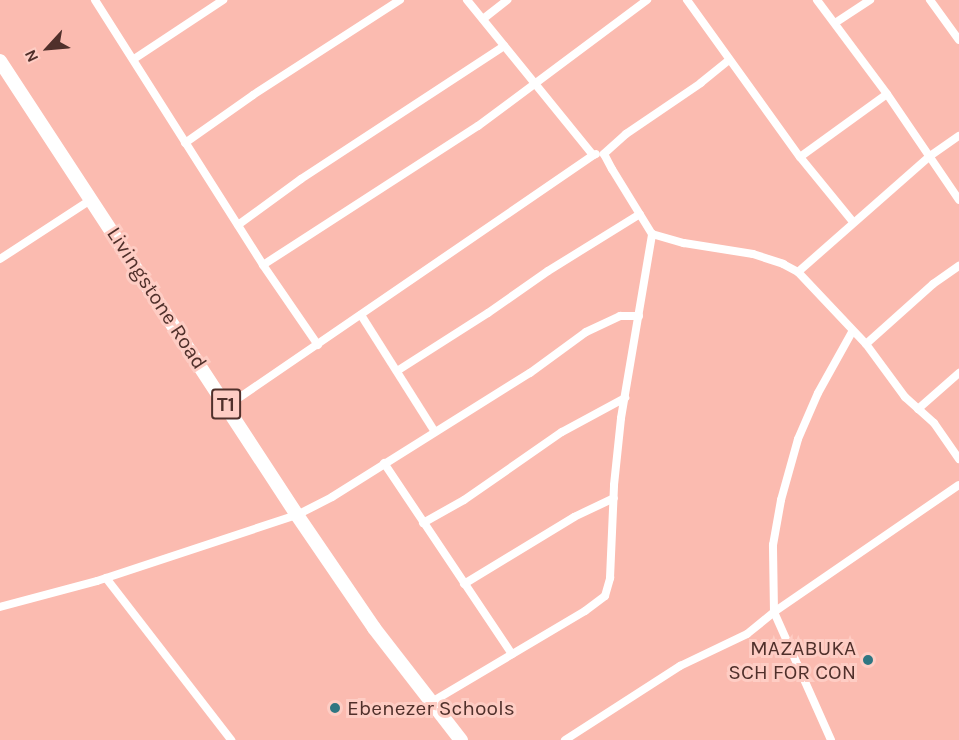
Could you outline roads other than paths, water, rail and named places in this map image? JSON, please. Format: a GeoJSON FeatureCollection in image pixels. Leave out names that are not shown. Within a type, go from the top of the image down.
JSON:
{"type":"FeatureCollection","features":[{"type":"Feature","properties":{"kind":"highway","name":"Livingstone Road"},"geometry":{"type":"LineString","coordinates":[[0,61],[93,199],[297,515],[374,628],[461,740]]}},
{"type":"Feature","properties":{"kind":"street"},"geometry":{"type":"LineString","coordinates":[[95,0],[263,265],[318,345]]}},
{"type":"Feature","properties":{"kind":"street"},"geometry":{"type":"LineString","coordinates":[[185,143],[400,0]]}},
{"type":"Feature","properties":{"kind":"street"},"geometry":{"type":"LineString","coordinates":[[467,0],[593,154]]}},
{"type":"Feature","properties":{"kind":"street"},"geometry":{"type":"LineString","coordinates":[[483,19],[507,0]]}},
{"type":"Feature","properties":{"kind":"street"},"geometry":{"type":"LineString","coordinates":[[263,265],[438,153],[535,85],[648,0]]}},
{"type":"Feature","properties":{"kind":"street"},"geometry":{"type":"LineString","coordinates":[[687,0],[800,157],[853,222]]}},
{"type":"Feature","properties":{"kind":"street"},"geometry":{"type":"LineString","coordinates":[[817,0],[887,94],[959,200]]}},
{"type":"Feature","properties":{"kind":"street"},"geometry":{"type":"LineString","coordinates":[[835,24],[870,0]]}},
{"type":"Feature","properties":{"kind":"street"},"geometry":{"type":"LineString","coordinates":[[930,0],[959,40]]}},
{"type":"Feature","properties":{"kind":"street"},"geometry":{"type":"LineString","coordinates":[[134,59],[217,2]]}},
{"type":"Feature","properties":{"kind":"street"},"geometry":{"type":"LineString","coordinates":[[238,225],[301,179],[504,46]]}},
{"type":"Feature","properties":{"kind":"street"},"geometry":{"type":"LineString","coordinates":[[227,406],[593,154],[604,154],[626,135],[701,83],[729,60]]}},
{"type":"Feature","properties":{"kind":"street"},"geometry":{"type":"LineString","coordinates":[[800,157],[887,94]]}},
{"type":"Feature","properties":{"kind":"street"},"geometry":{"type":"LineString","coordinates":[[798,272],[930,156],[959,136]]}},
{"type":"Feature","properties":{"kind":"street"},"geometry":{"type":"LineString","coordinates":[[430,703],[585,611],[605,596],[610,578],[621,418],[652,234],[604,154]]}},
{"type":"Feature","properties":{"kind":"street"},"geometry":{"type":"LineString","coordinates":[[0,259],[93,199]]}},
{"type":"Feature","properties":{"kind":"street"},"geometry":{"type":"LineString","coordinates":[[396,371],[488,313],[548,271],[640,214]]}},
{"type":"Feature","properties":{"kind":"street"},"geometry":{"type":"LineString","coordinates":[[652,234],[684,243],[753,254],[783,264],[798,272],[852,332],[866,344],[905,397],[933,423],[959,459]]}},
{"type":"Feature","properties":{"kind":"street"},"geometry":{"type":"LineString","coordinates":[[866,344],[933,284],[959,266]]}},
{"type":"Feature","properties":{"kind":"street"},"geometry":{"type":"LineString","coordinates":[[361,315],[435,432]]}},
{"type":"Feature","properties":{"kind":"street"},"geometry":{"type":"LineString","coordinates":[[0,607],[106,578],[297,515],[530,373],[586,332],[620,316],[639,316]]}},
{"type":"Feature","properties":{"kind":"street"},"geometry":{"type":"LineString","coordinates":[[831,740],[774,612],[773,545],[781,500],[798,439],[852,332]]}},
{"type":"Feature","properties":{"kind":"street"},"geometry":{"type":"LineString","coordinates":[[918,409],[959,373]]}},
{"type":"Feature","properties":{"kind":"street"},"geometry":{"type":"LineString","coordinates":[[423,523],[464,500],[562,432],[625,398]]}},
{"type":"Feature","properties":{"kind":"street"},"geometry":{"type":"LineString","coordinates":[[384,464],[512,654]]}},
{"type":"Feature","properties":{"kind":"street"},"geometry":{"type":"LineString","coordinates":[[565,740],[680,666],[747,634],[774,612],[959,485]]}},
{"type":"Feature","properties":{"kind":"street"},"geometry":{"type":"LineString","coordinates":[[465,584],[574,518],[614,498]]}},
{"type":"Feature","properties":{"kind":"street"},"geometry":{"type":"LineString","coordinates":[[106,578],[231,740]]}},
{"type":"Feature","properties":{"kind":"place","name":"MAZABUKA SCH FOR CON"},"geometry":{"type":"Point","coordinates":[868,660]}},
{"type":"Feature","properties":{"kind":"place","name":"Ebenezer Schools"},"geometry":{"type":"Point","coordinates":[335,708]}}]}
